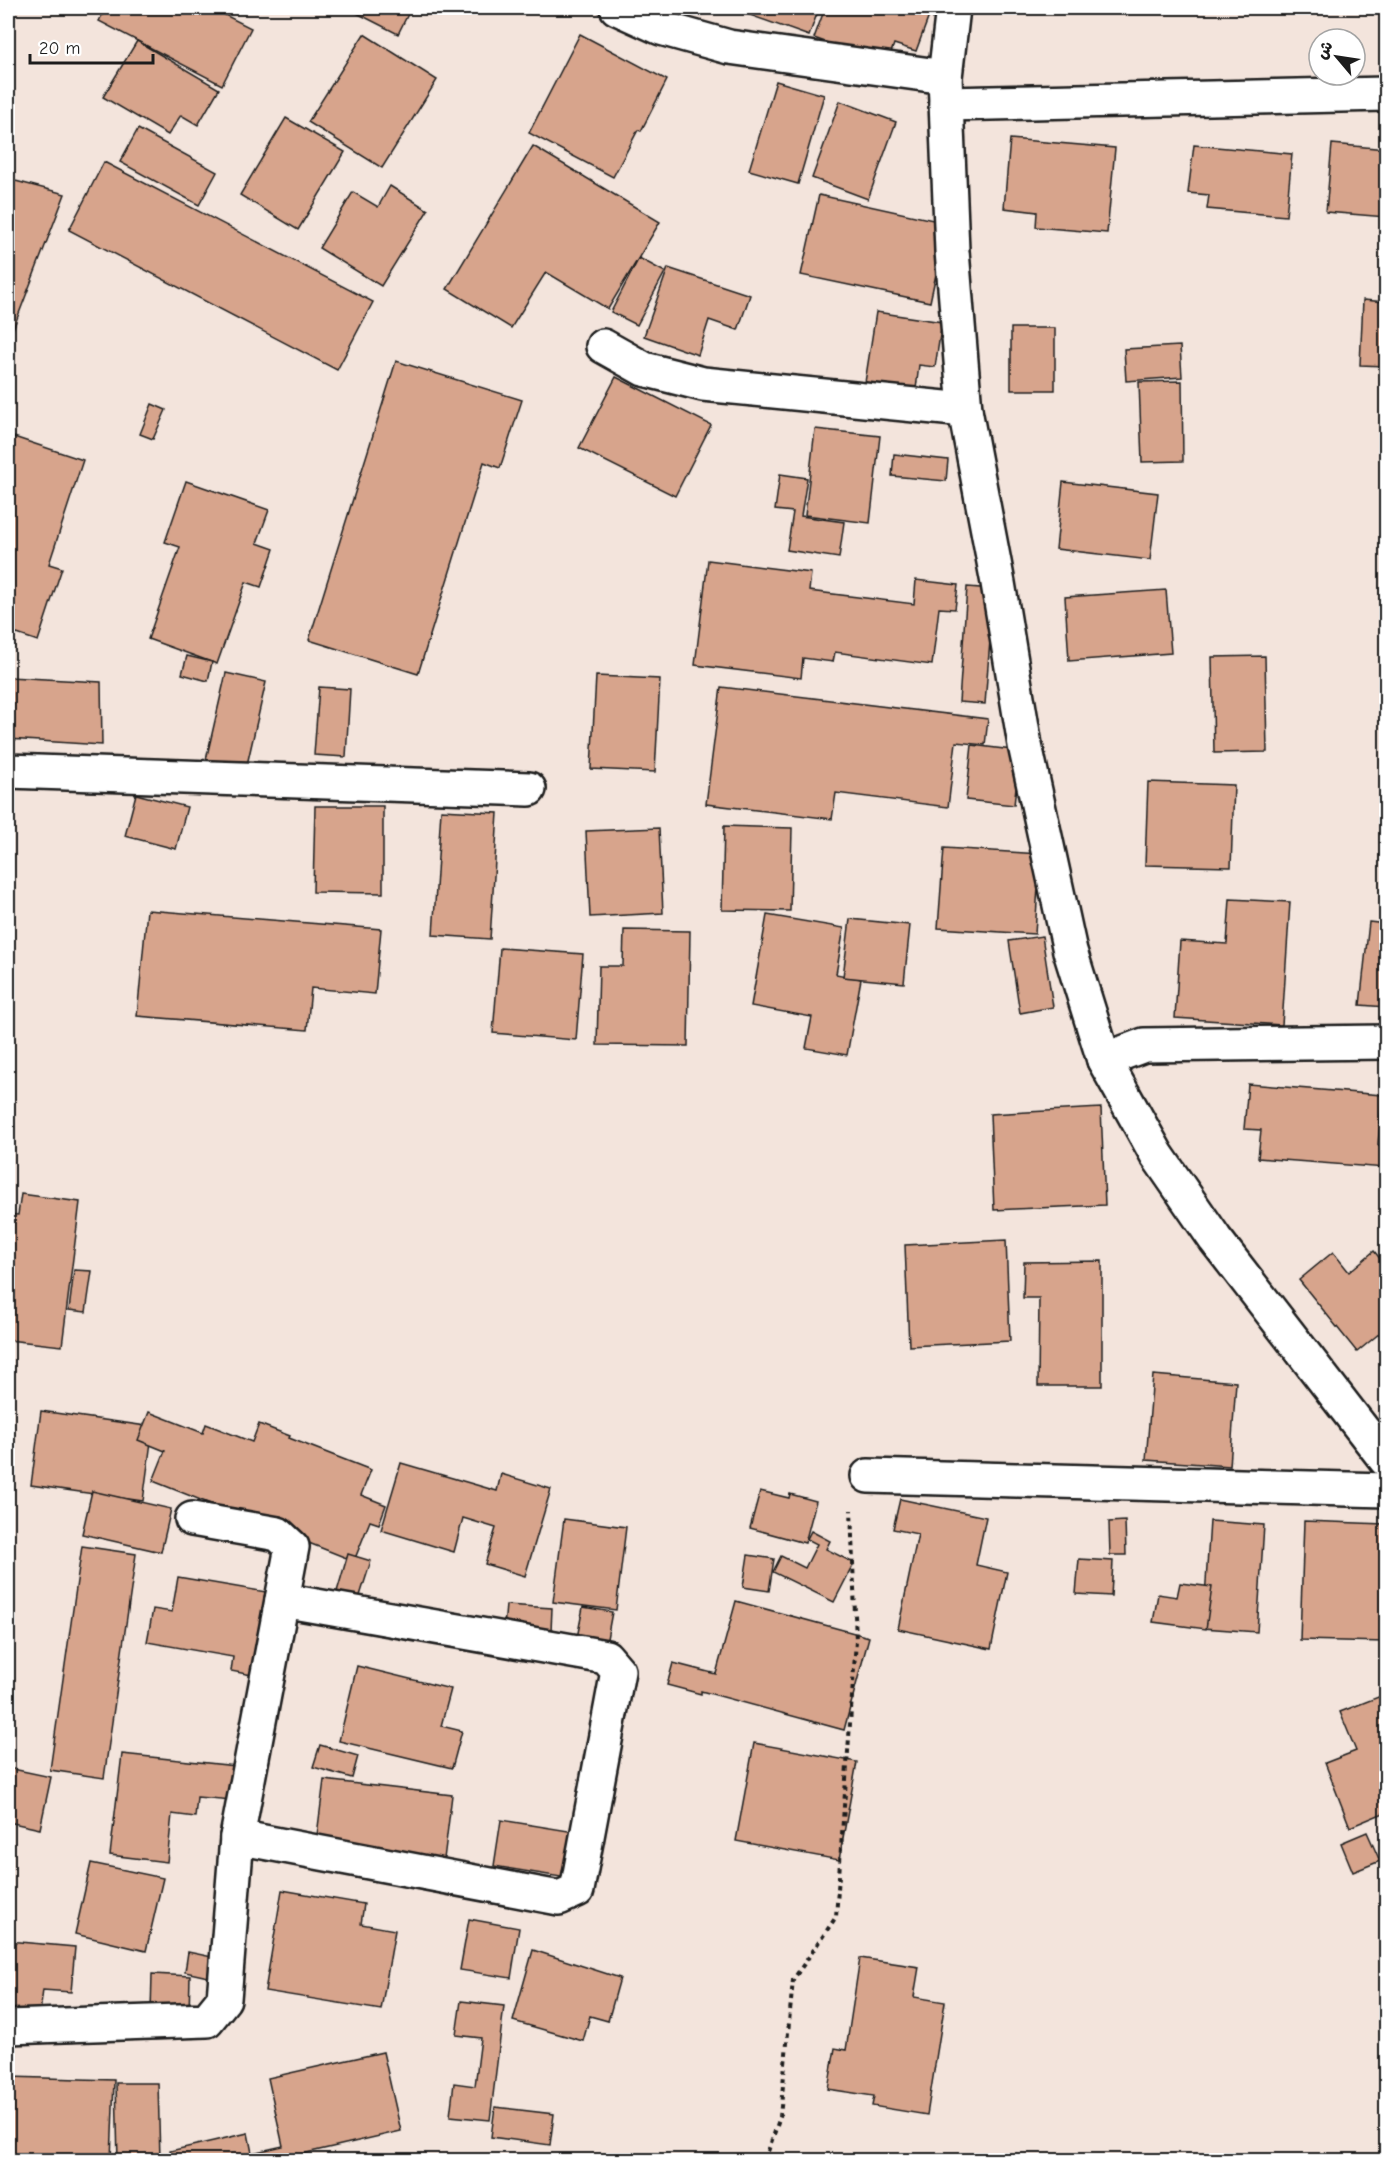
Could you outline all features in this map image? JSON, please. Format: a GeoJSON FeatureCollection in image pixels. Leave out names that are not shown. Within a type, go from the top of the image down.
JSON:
{"type":"FeatureCollection","features":[{"type":"Feature","properties":{"kind":"street"},"geometry":{"type":"LineString","coordinates":[[617,8],[661,28],[729,47],[945,91],[1386,94]]}},
{"type":"Feature","properties":{"kind":"street"},"geometry":{"type":"LineString","coordinates":[[953,8],[945,91],[952,251],[965,410],[998,583],[1025,745],[1070,951],[1104,1060],[1157,1155],[1215,1239],[1386,1460]]}},
{"type":"Feature","properties":{"kind":"street"},"geometry":{"type":"LineString","coordinates":[[603,346],[644,369],[703,384],[965,410]]}},
{"type":"Feature","properties":{"kind":"street"},"geometry":{"type":"LineString","coordinates":[[8,771],[529,789]]}},
{"type":"Feature","properties":{"kind":"street"},"geometry":{"type":"LineString","coordinates":[[1104,1060],[1144,1045],[1386,1042]]}},
{"type":"Feature","properties":{"kind":"street"},"geometry":{"type":"LineString","coordinates":[[868,1476],[1386,1490]]}},
{"type":"Feature","properties":{"kind":"street"},"geometry":{"type":"LineString","coordinates":[[8,2027],[207,2020],[224,1999],[237,1837],[292,1547],[278,1534],[192,1519]]}},
{"type":"Feature","properties":{"kind":"street"},"geometry":{"type":"LineString","coordinates":[[237,1837],[559,1899],[577,1890],[618,1671],[606,1657],[282,1600]]}},
{"type":"Feature","properties":{"kind":"path"},"geometry":{"type":"LineString","coordinates":[[765,2160],[780,2117],[793,1980],[836,1917],[856,1641],[850,1512],[868,1476]]}},
{"type":"Feature","properties":{"kind":"building"},"geometry":{"type":"Polygon","coordinates":[[[106,8],[211,8],[251,28],[222,85],[99,21],[106,8]]]}},
{"type":"Feature","properties":{"kind":"building"},"geometry":{"type":"Polygon","coordinates":[[[347,8],[411,8],[398,34],[347,8]]]}},
{"type":"Feature","properties":{"kind":"building"},"geometry":{"type":"Polygon","coordinates":[[[733,8],[819,8],[809,36],[733,8]]]}},
{"type":"Feature","properties":{"kind":"building"},"geometry":{"type":"Polygon","coordinates":[[[825,8],[932,8],[916,51],[894,44],[887,64],[814,38],[825,8]]]}},
{"type":"Feature","properties":{"kind":"building"},"geometry":{"type":"Polygon","coordinates":[[[364,34],[437,80],[382,168],[308,122],[364,34]]]}},
{"type":"Feature","properties":{"kind":"building"},"geometry":{"type":"Polygon","coordinates":[[[580,34],[667,80],[641,131],[638,130],[613,177],[529,133],[580,34]]]}},
{"type":"Feature","properties":{"kind":"building"},"geometry":{"type":"Polygon","coordinates":[[[137,41],[219,89],[198,125],[181,115],[168,135],[103,97],[137,41]]]}},
{"type":"Feature","properties":{"kind":"building"},"geometry":{"type":"Polygon","coordinates":[[[776,81],[824,95],[798,184],[749,170],[776,81]]]}},
{"type":"Feature","properties":{"kind":"building"},"geometry":{"type":"Polygon","coordinates":[[[840,101],[896,122],[868,199],[812,178],[840,101]]]}},
{"type":"Feature","properties":{"kind":"building"},"geometry":{"type":"Polygon","coordinates":[[[286,118],[345,152],[298,230],[240,195],[286,118]]]}},
{"type":"Feature","properties":{"kind":"building"},"geometry":{"type":"Polygon","coordinates":[[[138,129],[217,172],[199,205],[120,162],[138,129]]]}},
{"type":"Feature","properties":{"kind":"building"},"geometry":{"type":"Polygon","coordinates":[[[1010,139],[1115,148],[1107,233],[1036,227],[1037,212],[1004,208],[1010,139]]]}},
{"type":"Feature","properties":{"kind":"building"},"geometry":{"type":"Polygon","coordinates":[[[1332,144],[1386,149],[1386,217],[1326,212],[1332,144]]]}},
{"type":"Feature","properties":{"kind":"building"},"geometry":{"type":"Polygon","coordinates":[[[1194,145],[1292,154],[1286,216],[1207,209],[1209,195],[1188,193],[1194,145]]]}},
{"type":"Feature","properties":{"kind":"building"},"geometry":{"type":"Polygon","coordinates":[[[533,146],[660,222],[608,309],[546,272],[511,328],[447,289],[533,146]]]}},
{"type":"Feature","properties":{"kind":"building"},"geometry":{"type":"Polygon","coordinates":[[[104,162],[373,302],[337,370],[69,230],[104,162]]]}},
{"type":"Feature","properties":{"kind":"building"},"geometry":{"type":"Polygon","coordinates":[[[8,179],[65,194],[8,342],[8,179]]]}},
{"type":"Feature","properties":{"kind":"building"},"geometry":{"type":"Polygon","coordinates":[[[390,186],[428,210],[381,286],[319,248],[353,192],[378,207],[390,186]]]}},
{"type":"Feature","properties":{"kind":"building"},"geometry":{"type":"Polygon","coordinates":[[[819,195],[947,223],[930,302],[801,275],[819,195]]]}},
{"type":"Feature","properties":{"kind":"building"},"geometry":{"type":"Polygon","coordinates":[[[639,258],[665,272],[637,325],[611,312],[639,258]]]}},
{"type":"Feature","properties":{"kind":"building"},"geometry":{"type":"Polygon","coordinates":[[[668,268],[750,295],[738,330],[709,320],[698,355],[644,336],[668,268]]]}},
{"type":"Feature","properties":{"kind":"building"},"geometry":{"type":"Polygon","coordinates":[[[1363,300],[1386,302],[1386,366],[1360,365],[1363,300]]]}},
{"type":"Feature","properties":{"kind":"building"},"geometry":{"type":"Polygon","coordinates":[[[876,312],[942,322],[935,367],[919,365],[915,397],[864,389],[876,312]]]}},
{"type":"Feature","properties":{"kind":"building"},"geometry":{"type":"Polygon","coordinates":[[[1011,328],[1055,328],[1055,390],[1011,390],[1011,328]]]}},
{"type":"Feature","properties":{"kind":"building"},"geometry":{"type":"Polygon","coordinates":[[[1180,346],[1182,377],[1126,381],[1124,349],[1180,346]]]}},
{"type":"Feature","properties":{"kind":"building"},"geometry":{"type":"Polygon","coordinates":[[[396,361],[522,400],[500,468],[484,462],[418,674],[309,640],[396,361]]]}},
{"type":"Feature","properties":{"kind":"building"},"geometry":{"type":"Polygon","coordinates":[[[616,377],[711,425],[675,496],[579,448],[616,377]]]}},
{"type":"Feature","properties":{"kind":"building"},"geometry":{"type":"Polygon","coordinates":[[[1182,381],[1183,461],[1142,462],[1139,382],[1182,381]]]}},
{"type":"Feature","properties":{"kind":"building"},"geometry":{"type":"Polygon","coordinates":[[[152,404],[166,410],[153,439],[140,434],[152,404]]]}},
{"type":"Feature","properties":{"kind":"building"},"geometry":{"type":"Polygon","coordinates":[[[815,429],[880,436],[870,523],[805,515],[815,429]]]}},
{"type":"Feature","properties":{"kind":"building"},"geometry":{"type":"Polygon","coordinates":[[[8,435],[83,460],[49,564],[62,568],[38,641],[8,631],[8,435]]]}},
{"type":"Feature","properties":{"kind":"building"},"geometry":{"type":"Polygon","coordinates":[[[894,454],[948,460],[946,481],[892,476],[894,454]]]}},
{"type":"Feature","properties":{"kind":"building"},"geometry":{"type":"Polygon","coordinates":[[[780,474],[807,478],[801,516],[844,522],[839,558],[787,550],[793,512],[775,510],[780,474]]]}},
{"type":"Feature","properties":{"kind":"building"},"geometry":{"type":"Polygon","coordinates":[[[186,481],[269,510],[257,543],[274,549],[261,587],[246,582],[217,664],[148,639],[180,547],[165,542],[186,481]]]}},
{"type":"Feature","properties":{"kind":"building"},"geometry":{"type":"Polygon","coordinates":[[[1063,482],[1158,493],[1150,560],[1056,549],[1063,482]]]}},
{"type":"Feature","properties":{"kind":"building"},"geometry":{"type":"Polygon","coordinates":[[[708,560],[811,573],[809,591],[914,604],[916,580],[958,585],[955,609],[939,608],[932,665],[835,652],[833,662],[803,658],[801,678],[695,665],[708,560]]]}},
{"type":"Feature","properties":{"kind":"building"},"geometry":{"type":"Polygon","coordinates":[[[967,587],[994,589],[985,704],[959,702],[967,587]]]}},
{"type":"Feature","properties":{"kind":"building"},"geometry":{"type":"Polygon","coordinates":[[[1166,590],[1171,653],[1069,661],[1065,597],[1166,590]]]}},
{"type":"Feature","properties":{"kind":"building"},"geometry":{"type":"Polygon","coordinates":[[[187,656],[212,662],[208,681],[182,674],[187,656]]]}},
{"type":"Feature","properties":{"kind":"building"},"geometry":{"type":"Polygon","coordinates":[[[1265,656],[1267,752],[1214,753],[1212,657],[1265,656]]]}},
{"type":"Feature","properties":{"kind":"building"},"geometry":{"type":"Polygon","coordinates":[[[226,673],[266,682],[246,769],[206,760],[226,673]]]}},
{"type":"Feature","properties":{"kind":"building"},"geometry":{"type":"Polygon","coordinates":[[[596,676],[660,679],[655,772],[591,769],[596,676]]]}},
{"type":"Feature","properties":{"kind":"building"},"geometry":{"type":"Polygon","coordinates":[[[8,677],[101,682],[102,745],[8,739],[8,677]]]}},
{"type":"Feature","properties":{"kind":"building"},"geometry":{"type":"Polygon","coordinates":[[[319,687],[350,689],[346,757],[314,755],[319,687]]]}},
{"type":"Feature","properties":{"kind":"building"},"geometry":{"type":"Polygon","coordinates":[[[721,687],[988,719],[985,745],[956,742],[948,807],[836,793],[832,819],[706,804],[721,687]]]}},
{"type":"Feature","properties":{"kind":"building"},"geometry":{"type":"Polygon","coordinates":[[[972,745],[1020,751],[1014,805],[966,800],[972,745]]]}},
{"type":"Feature","properties":{"kind":"building"},"geometry":{"type":"Polygon","coordinates":[[[1148,782],[1234,785],[1231,867],[1145,865],[1148,782]]]}},
{"type":"Feature","properties":{"kind":"building"},"geometry":{"type":"Polygon","coordinates":[[[136,794],[187,807],[176,849],[125,836],[136,794]]]}},
{"type":"Feature","properties":{"kind":"building"},"geometry":{"type":"Polygon","coordinates":[[[315,806],[383,806],[383,893],[313,892],[315,806]]]}},
{"type":"Feature","properties":{"kind":"building"},"geometry":{"type":"Polygon","coordinates":[[[441,810],[498,813],[490,939],[433,935],[441,810]]]}},
{"type":"Feature","properties":{"kind":"building"},"geometry":{"type":"Polygon","coordinates":[[[724,826],[792,828],[790,911],[722,910],[724,826]]]}},
{"type":"Feature","properties":{"kind":"building"},"geometry":{"type":"Polygon","coordinates":[[[659,828],[663,913],[590,917],[586,831],[659,828]]]}},
{"type":"Feature","properties":{"kind":"building"},"geometry":{"type":"Polygon","coordinates":[[[944,848],[1040,854],[1035,934],[938,928],[944,848]]]}},
{"type":"Feature","properties":{"kind":"building"},"geometry":{"type":"Polygon","coordinates":[[[1230,899],[1290,902],[1282,1025],[1175,1018],[1180,941],[1227,944],[1230,899]]]}},
{"type":"Feature","properties":{"kind":"building"},"geometry":{"type":"Polygon","coordinates":[[[147,910],[381,929],[375,994],[311,988],[307,1030],[137,1016],[147,910]]]}},
{"type":"Feature","properties":{"kind":"building"},"geometry":{"type":"Polygon","coordinates":[[[767,915],[844,928],[836,974],[861,979],[847,1055],[806,1048],[812,1017],[751,1006],[767,915]]]}},
{"type":"Feature","properties":{"kind":"building"},"geometry":{"type":"Polygon","coordinates":[[[850,919],[910,925],[904,983],[843,977],[850,919]]]}},
{"type":"Feature","properties":{"kind":"building"},"geometry":{"type":"Polygon","coordinates":[[[1369,922],[1386,924],[1386,1007],[1360,1005],[1369,922]]]}},
{"type":"Feature","properties":{"kind":"building"},"geometry":{"type":"Polygon","coordinates":[[[624,930],[690,931],[688,1046],[597,1045],[599,966],[623,966],[624,930]]]}},
{"type":"Feature","properties":{"kind":"building"},"geometry":{"type":"Polygon","coordinates":[[[1042,936],[1053,1007],[1020,1013],[1009,941],[1042,936]]]}},
{"type":"Feature","properties":{"kind":"building"},"geometry":{"type":"Polygon","coordinates":[[[500,948],[583,954],[576,1040],[493,1033],[500,948]]]}},
{"type":"Feature","properties":{"kind":"building"},"geometry":{"type":"Polygon","coordinates":[[[1248,1084],[1382,1095],[1378,1145],[1386,1146],[1386,1168],[1258,1158],[1261,1130],[1244,1129],[1248,1084]]]}},
{"type":"Feature","properties":{"kind":"building"},"geometry":{"type":"Polygon","coordinates":[[[1101,1108],[1105,1205],[994,1210],[990,1114],[1101,1108]]]}},
{"type":"Feature","properties":{"kind":"building"},"geometry":{"type":"Polygon","coordinates":[[[21,1194],[80,1202],[62,1346],[8,1340],[8,1214],[18,1215],[21,1194]]]}},
{"type":"Feature","properties":{"kind":"building"},"geometry":{"type":"Polygon","coordinates":[[[1006,1240],[1010,1341],[909,1346],[905,1245],[1006,1240]]]}},
{"type":"Feature","properties":{"kind":"building"},"geometry":{"type":"Polygon","coordinates":[[[1374,1251],[1386,1266],[1386,1328],[1357,1352],[1299,1280],[1333,1252],[1349,1272],[1374,1251]]]}},
{"type":"Feature","properties":{"kind":"building"},"geometry":{"type":"Polygon","coordinates":[[[1102,1261],[1102,1386],[1038,1386],[1039,1298],[1023,1298],[1024,1262],[1102,1261]]]}},
{"type":"Feature","properties":{"kind":"building"},"geometry":{"type":"Polygon","coordinates":[[[74,1270],[92,1271],[86,1312],[69,1310],[74,1270]]]}},
{"type":"Feature","properties":{"kind":"building"},"geometry":{"type":"Polygon","coordinates":[[[1153,1375],[1236,1382],[1230,1466],[1146,1460],[1153,1375]]]}},
{"type":"Feature","properties":{"kind":"building"},"geometry":{"type":"Polygon","coordinates":[[[41,1411],[153,1427],[143,1501],[31,1485],[41,1411]]]}},
{"type":"Feature","properties":{"kind":"building"},"geometry":{"type":"Polygon","coordinates":[[[149,1412],[203,1433],[206,1424],[252,1442],[259,1424],[371,1470],[361,1495],[386,1505],[379,1524],[370,1521],[354,1561],[153,1481],[165,1451],[138,1440],[149,1412]]]}},
{"type":"Feature","properties":{"kind":"building"},"geometry":{"type":"Polygon","coordinates":[[[401,1463],[497,1491],[501,1474],[551,1489],[525,1576],[485,1564],[496,1528],[463,1518],[454,1552],[381,1530],[401,1463]]]}},
{"type":"Feature","properties":{"kind":"building"},"geometry":{"type":"Polygon","coordinates":[[[92,1491],[171,1509],[161,1552],[82,1534],[92,1491]]]}},
{"type":"Feature","properties":{"kind":"building"},"geometry":{"type":"Polygon","coordinates":[[[760,1491],[789,1498],[790,1494],[816,1501],[805,1543],[750,1528],[760,1491]]]}},
{"type":"Feature","properties":{"kind":"building"},"geometry":{"type":"Polygon","coordinates":[[[900,1499],[986,1517],[976,1565],[1007,1572],[991,1649],[898,1629],[918,1534],[893,1529],[900,1499]]]}},
{"type":"Feature","properties":{"kind":"building"},"geometry":{"type":"Polygon","coordinates":[[[564,1519],[626,1527],[616,1610],[553,1602],[564,1519]]]}},
{"type":"Feature","properties":{"kind":"building"},"geometry":{"type":"Polygon","coordinates":[[[1125,1521],[1126,1555],[1110,1555],[1109,1522],[1125,1521]]]}},
{"type":"Feature","properties":{"kind":"building"},"geometry":{"type":"Polygon","coordinates":[[[1210,1521],[1264,1525],[1257,1632],[1203,1628],[1210,1521]]]}},
{"type":"Feature","properties":{"kind":"building"},"geometry":{"type":"Polygon","coordinates":[[[1304,1521],[1384,1524],[1382,1577],[1386,1577],[1386,1642],[1300,1640],[1304,1521]]]}},
{"type":"Feature","properties":{"kind":"building"},"geometry":{"type":"Polygon","coordinates":[[[811,1531],[830,1541],[826,1549],[854,1563],[834,1602],[773,1572],[781,1556],[805,1568],[817,1544],[807,1539],[811,1531]]]}},
{"type":"Feature","properties":{"kind":"building"},"geometry":{"type":"Polygon","coordinates":[[[82,1546],[136,1554],[104,1778],[50,1770],[82,1546]]]}},
{"type":"Feature","properties":{"kind":"building"},"geometry":{"type":"Polygon","coordinates":[[[348,1554],[371,1561],[358,1602],[336,1595],[348,1554]]]}},
{"type":"Feature","properties":{"kind":"building"},"geometry":{"type":"Polygon","coordinates":[[[748,1555],[774,1559],[769,1591],[743,1587],[748,1555]]]}},
{"type":"Feature","properties":{"kind":"building"},"geometry":{"type":"Polygon","coordinates":[[[1079,1559],[1113,1561],[1111,1596],[1076,1594],[1079,1559]]]}},
{"type":"Feature","properties":{"kind":"building"},"geometry":{"type":"Polygon","coordinates":[[[178,1577],[272,1593],[257,1676],[231,1671],[233,1657],[147,1642],[153,1609],[172,1612],[178,1577]]]}},
{"type":"Feature","properties":{"kind":"building"},"geometry":{"type":"Polygon","coordinates":[[[1180,1583],[1212,1587],[1206,1629],[1153,1622],[1158,1594],[1177,1597],[1180,1583]]]}},
{"type":"Feature","properties":{"kind":"building"},"geometry":{"type":"Polygon","coordinates":[[[736,1601],[869,1637],[844,1730],[701,1691],[701,1694],[667,1685],[673,1663],[716,1674],[736,1601]]]}},
{"type":"Feature","properties":{"kind":"building"},"geometry":{"type":"Polygon","coordinates":[[[506,1605],[552,1608],[551,1631],[504,1628],[506,1605]]]}},
{"type":"Feature","properties":{"kind":"building"},"geometry":{"type":"Polygon","coordinates":[[[583,1607],[612,1612],[606,1644],[577,1638],[583,1607]]]}},
{"type":"Feature","properties":{"kind":"building"},"geometry":{"type":"Polygon","coordinates":[[[357,1666],[451,1689],[441,1726],[462,1731],[452,1768],[339,1741],[357,1666]]]}},
{"type":"Feature","properties":{"kind":"building"},"geometry":{"type":"Polygon","coordinates":[[[1386,1694],[1386,1812],[1350,1827],[1325,1763],[1356,1751],[1340,1712],[1386,1694]]]}},
{"type":"Feature","properties":{"kind":"building"},"geometry":{"type":"Polygon","coordinates":[[[754,1743],[857,1762],[839,1860],[736,1841],[754,1743]]]}},
{"type":"Feature","properties":{"kind":"building"},"geometry":{"type":"Polygon","coordinates":[[[320,1745],[358,1756],[352,1778],[313,1767],[320,1745]]]}},
{"type":"Feature","properties":{"kind":"building"},"geometry":{"type":"Polygon","coordinates":[[[122,1754],[236,1766],[233,1800],[197,1797],[195,1817],[172,1814],[167,1862],[110,1855],[122,1754]]]}},
{"type":"Feature","properties":{"kind":"building"},"geometry":{"type":"Polygon","coordinates":[[[8,1768],[51,1777],[40,1829],[8,1822],[8,1768]]]}},
{"type":"Feature","properties":{"kind":"building"},"geometry":{"type":"Polygon","coordinates":[[[324,1780],[452,1795],[443,1867],[315,1851],[324,1780]]]}},
{"type":"Feature","properties":{"kind":"building"},"geometry":{"type":"Polygon","coordinates":[[[501,1820],[581,1833],[573,1879],[494,1866],[501,1820]]]}},
{"type":"Feature","properties":{"kind":"building"},"geometry":{"type":"Polygon","coordinates":[[[1367,1832],[1380,1861],[1353,1872],[1341,1843],[1367,1832]]]}},
{"type":"Feature","properties":{"kind":"building"},"geometry":{"type":"Polygon","coordinates":[[[91,1863],[163,1878],[146,1951],[75,1934],[91,1863]]]}},
{"type":"Feature","properties":{"kind":"building"},"geometry":{"type":"Polygon","coordinates":[[[282,1890],[364,1904],[361,1924],[395,1930],[381,2010],[265,1991],[282,1890]]]}},
{"type":"Feature","properties":{"kind":"building"},"geometry":{"type":"Polygon","coordinates":[[[469,1919],[519,1928],[511,1978],[460,1970],[469,1919]]]}},
{"type":"Feature","properties":{"kind":"building"},"geometry":{"type":"Polygon","coordinates":[[[8,1941],[75,1947],[71,1992],[43,1990],[39,2021],[8,2018],[8,1941]]]}},
{"type":"Feature","properties":{"kind":"building"},"geometry":{"type":"Polygon","coordinates":[[[533,1950],[620,1978],[608,2021],[590,2016],[583,2041],[513,2021],[533,1950]]]}},
{"type":"Feature","properties":{"kind":"building"},"geometry":{"type":"Polygon","coordinates":[[[188,1952],[217,1958],[213,1978],[185,1972],[188,1952]]]}},
{"type":"Feature","properties":{"kind":"building"},"geometry":{"type":"Polygon","coordinates":[[[860,1958],[919,1967],[914,1997],[945,2002],[927,2115],[872,2106],[874,2096],[828,2089],[835,2048],[846,2050],[860,1958]]]}},
{"type":"Feature","properties":{"kind":"building"},"geometry":{"type":"Polygon","coordinates":[[[152,1974],[190,1976],[189,2014],[151,2012],[152,1974]]]}},
{"type":"Feature","properties":{"kind":"building"},"geometry":{"type":"Polygon","coordinates":[[[461,2001],[504,2006],[490,2120],[450,2116],[454,2083],[475,2086],[481,2038],[456,2035],[461,2001]]]}},
{"type":"Feature","properties":{"kind":"building"},"geometry":{"type":"Polygon","coordinates":[[[383,2052],[401,2131],[282,2160],[172,2160],[170,2151],[248,2133],[252,2153],[283,2146],[268,2078],[383,2052]]]}},
{"type":"Feature","properties":{"kind":"building"},"geometry":{"type":"Polygon","coordinates":[[[9,2077],[114,2080],[111,2160],[8,2157],[9,2077]]]}},
{"type":"Feature","properties":{"kind":"building"},"geometry":{"type":"Polygon","coordinates":[[[116,2083],[158,2083],[160,2160],[118,2160],[116,2083]]]}},
{"type":"Feature","properties":{"kind":"building"},"geometry":{"type":"Polygon","coordinates":[[[495,2107],[554,2114],[550,2145],[491,2137],[495,2107]]]}}]}
